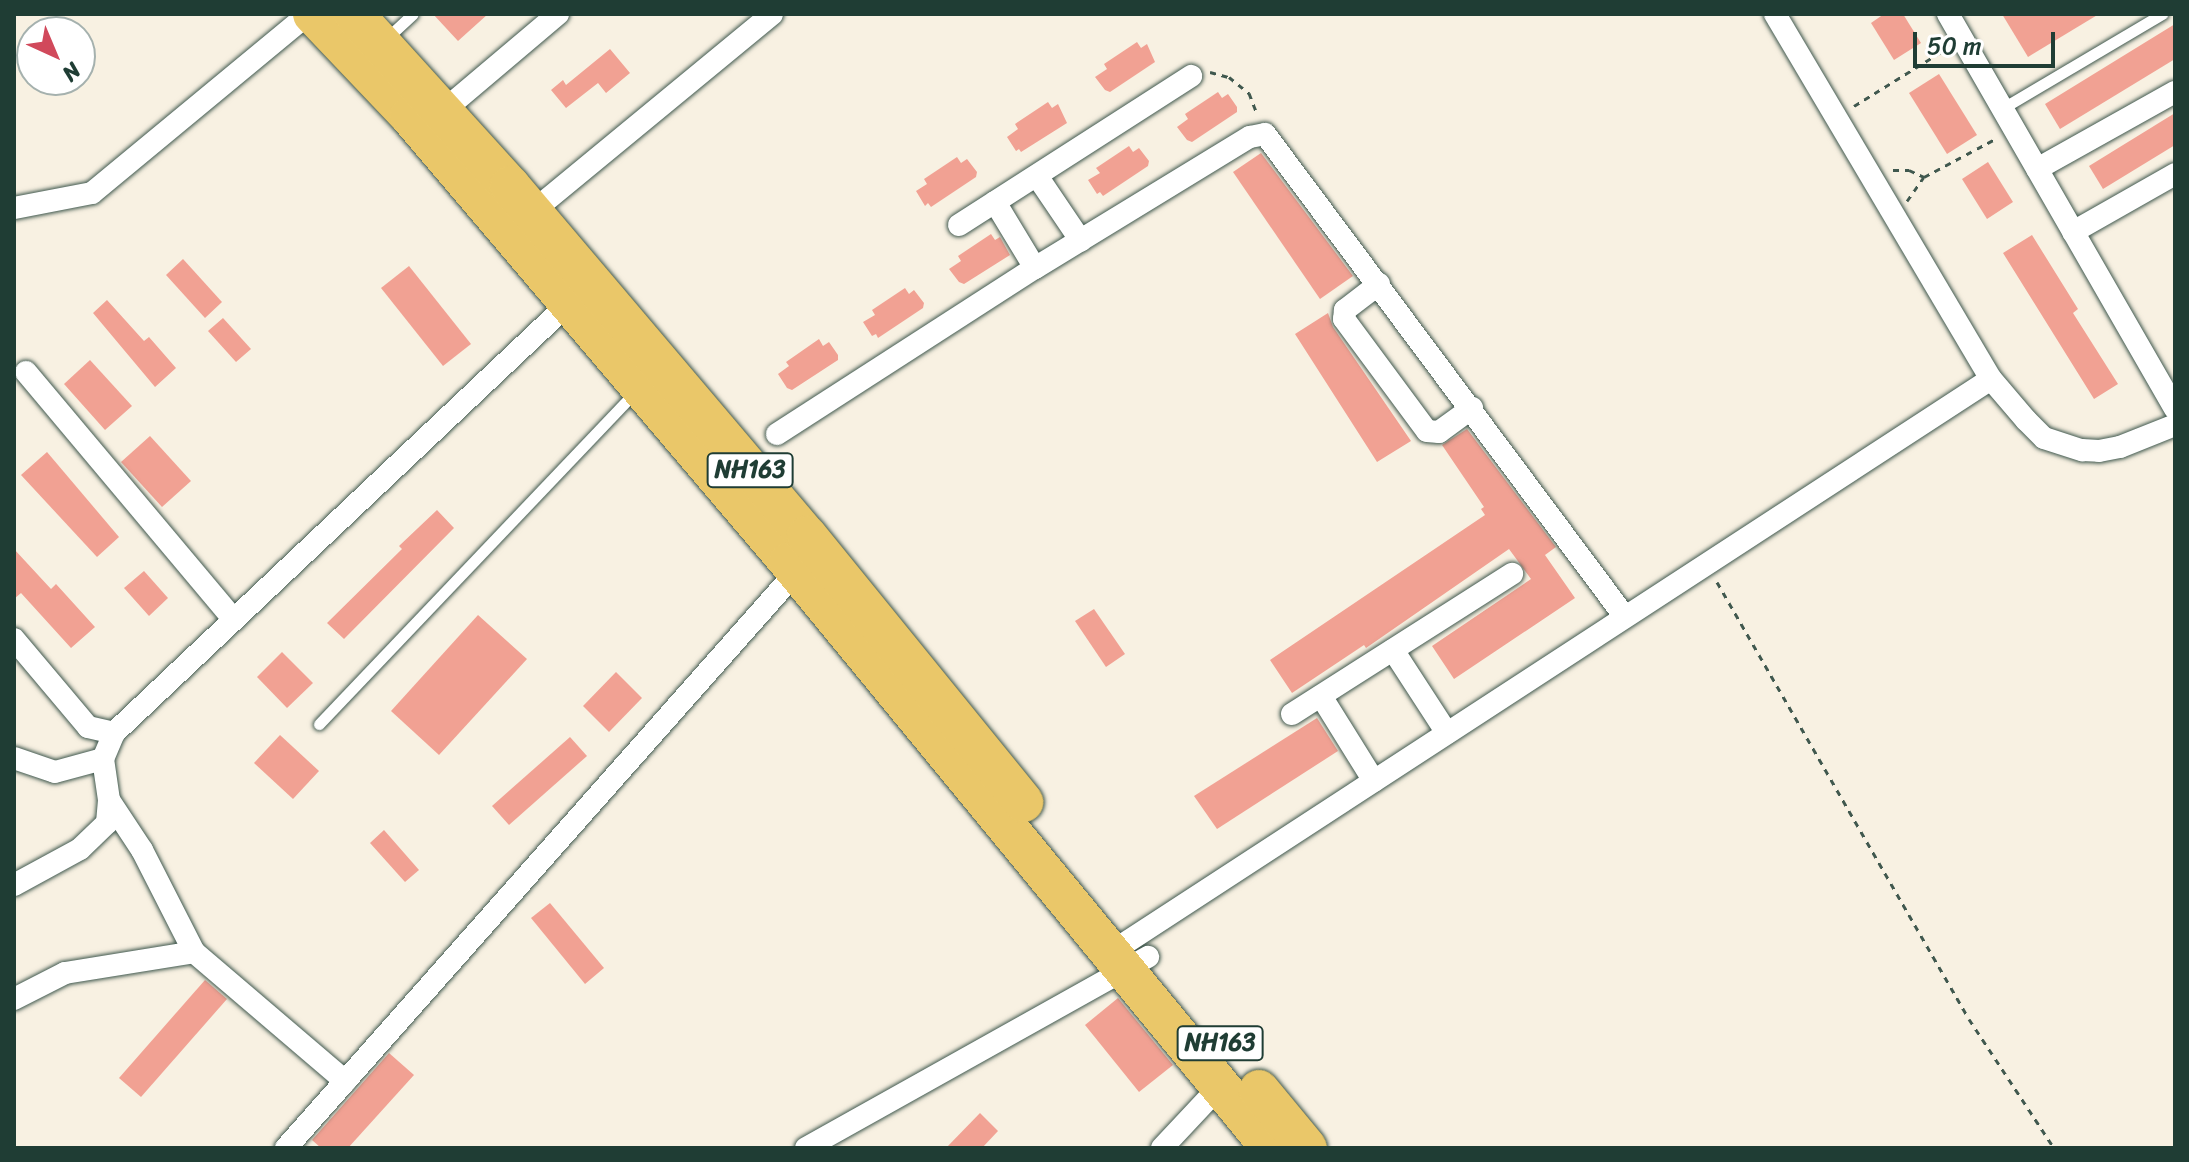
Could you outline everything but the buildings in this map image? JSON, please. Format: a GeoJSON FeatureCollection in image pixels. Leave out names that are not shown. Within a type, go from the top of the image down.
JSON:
{"type":"FeatureCollection","features":[{"type":"Feature","properties":{"kind":"highway","name":"NH163"},"geometry":{"type":"LineString","coordinates":[[310,14],[410,116],[1129,955],[1307,1148]]}},
{"type":"Feature","properties":{"kind":"highway","name":"NH163"},"geometry":{"type":"LineString","coordinates":[[354,14],[532,212],[807,536],[1129,955],[1220,1086],[1271,1148]]}},
{"type":"Feature","properties":{"kind":"street"},"geometry":{"type":"LineString","coordinates":[[14,208],[92,193],[310,14]]}},
{"type":"Feature","properties":{"kind":"street"},"geometry":{"type":"LineString","coordinates":[[442,112],[558,14]]}},
{"type":"Feature","properties":{"kind":"street"},"geometry":{"type":"LineString","coordinates":[[532,212],[772,14]]}},
{"type":"Feature","properties":{"kind":"street"},"geometry":{"type":"LineString","coordinates":[[1775,14],[1991,379],[2044,438],[2082,450],[2120,447],[2175,425]]}},
{"type":"Feature","properties":{"kind":"street"},"geometry":{"type":"LineString","coordinates":[[1948,14],[2175,408]]}},
{"type":"Feature","properties":{"kind":"street"},"geometry":{"type":"LineString","coordinates":[[959,225],[1191,76]]}},
{"type":"Feature","properties":{"kind":"street"},"geometry":{"type":"LineString","coordinates":[[2037,169],[2175,92]]}},
{"type":"Feature","properties":{"kind":"street"},"geometry":{"type":"LineString","coordinates":[[777,434],[1035,268],[1259,133],[1265,134],[1276,143],[1625,617]]}},
{"type":"Feature","properties":{"kind":"street"},"geometry":{"type":"LineString","coordinates":[[2073,232],[2175,174]]}},
{"type":"Feature","properties":{"kind":"street"},"geometry":{"type":"LineString","coordinates":[[1037,176],[1081,241]]}},
{"type":"Feature","properties":{"kind":"street"},"geometry":{"type":"LineString","coordinates":[[995,202],[1035,268]]}},
{"type":"Feature","properties":{"kind":"street"},"geometry":{"type":"LineString","coordinates":[[1379,284],[1345,310],[1343,316],[1370,355],[1427,431],[1439,432],[1472,408]]}},
{"type":"Feature","properties":{"kind":"street"},"geometry":{"type":"LineString","coordinates":[[14,885],[80,849],[107,823],[109,800],[103,759],[114,733],[568,304]]}},
{"type":"Feature","properties":{"kind":"street"},"geometry":{"type":"LineString","coordinates":[[26,372],[233,619]]}},
{"type":"Feature","properties":{"kind":"street"},"geometry":{"type":"LineString","coordinates":[[806,1148],[1129,955],[1374,781],[1991,379]]}},
{"type":"Feature","properties":{"kind":"street"},"geometry":{"type":"LineString","coordinates":[[286,1148],[797,571]]}},
{"type":"Feature","properties":{"kind":"street"},"geometry":{"type":"LineString","coordinates":[[1292,714],[1512,574]]}},
{"type":"Feature","properties":{"kind":"street"},"geometry":{"type":"LineString","coordinates":[[14,639],[88,727],[114,733]]}},
{"type":"Feature","properties":{"kind":"street"},"geometry":{"type":"LineString","coordinates":[[1393,650],[1447,733]]}},
{"type":"Feature","properties":{"kind":"street"},"geometry":{"type":"LineString","coordinates":[[1321,696],[1374,781]]}},
{"type":"Feature","properties":{"kind":"street"},"geometry":{"type":"LineString","coordinates":[[14,758],[55,772],[103,759]]}},
{"type":"Feature","properties":{"kind":"street"},"geometry":{"type":"LineString","coordinates":[[109,800],[142,850],[194,952],[345,1081]]}},
{"type":"Feature","properties":{"kind":"street"},"geometry":{"type":"LineString","coordinates":[[14,999],[65,973],[194,952]]}},
{"type":"Feature","properties":{"kind":"street"},"geometry":{"type":"LineString","coordinates":[[1162,1148],[1220,1086]]}},
{"type":"Feature","properties":{"kind":"lane"},"geometry":{"type":"LineString","coordinates":[[381,43],[413,14]]}},
{"type":"Feature","properties":{"kind":"lane"},"geometry":{"type":"LineString","coordinates":[[2003,108],[2162,14]]}},
{"type":"Feature","properties":{"kind":"lane"},"geometry":{"type":"LineString","coordinates":[[319,724],[640,387]]}},
{"type":"Feature","properties":{"kind":"path"},"geometry":{"type":"LineString","coordinates":[[1836,117],[1963,39]]}},
{"type":"Feature","properties":{"kind":"path"},"geometry":{"type":"LineString","coordinates":[[1191,76],[1217,72],[1249,93],[1256,110],[1259,133]]}},
{"type":"Feature","properties":{"kind":"path"},"geometry":{"type":"LineString","coordinates":[[1892,208],[1911,198],[1924,177],[2014,128]]}},
{"type":"Feature","properties":{"kind":"path"},"geometry":{"type":"LineString","coordinates":[[1873,178],[1903,170],[1924,177]]}},
{"type":"Feature","properties":{"kind":"path"},"geometry":{"type":"LineString","coordinates":[[1707,565],[1969,1019],[2054,1148]]}}]}
